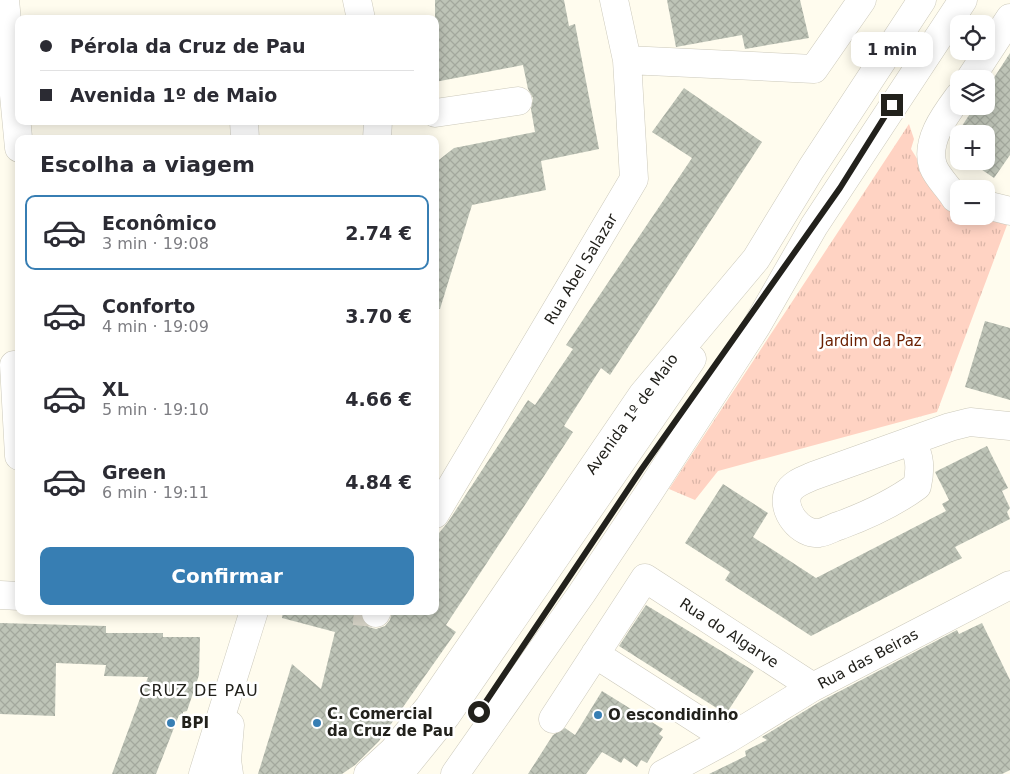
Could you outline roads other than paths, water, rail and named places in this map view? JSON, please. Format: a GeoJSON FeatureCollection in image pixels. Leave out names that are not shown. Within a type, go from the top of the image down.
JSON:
{"type":"FeatureCollection","features":[{"type":"Feature","properties":{"kind":"main road"},"geometry":{"type":"LineString","coordinates":[[5,0],[15,106]]}},
{"type":"Feature","properties":{"kind":"main road"},"geometry":{"type":"LineString","coordinates":[[357,0],[360,15]]}},
{"type":"Feature","properties":{"kind":"main road","name":"Rua Abel Salazar"},"geometry":{"type":"LineString","coordinates":[[439,507],[634,179],[627,60],[614,0]]}},
{"type":"Feature","properties":{"kind":"main road"},"geometry":{"type":"LineString","coordinates":[[627,60],[814,69],[862,0]]}},
{"type":"Feature","properties":{"kind":"main road","name":"Avenida 1º de Maio"},"geometry":{"type":"LineString","coordinates":[[368,774],[393,751],[429,707],[643,394],[756,259],[811,169],[922,0]]}},
{"type":"Feature","properties":{"kind":"main road"},"geometry":{"type":"LineString","coordinates":[[434,774],[488,701],[697,388],[814,226],[963,0]]}},
{"type":"Feature","properties":{"kind":"main road"},"geometry":{"type":"LineString","coordinates":[[976,70],[1010,18]]}},
{"type":"Feature","properties":{"kind":"main road"},"geometry":{"type":"LineString","coordinates":[[439,112],[518,101]]}},
{"type":"Feature","properties":{"kind":"main road"},"geometry":{"type":"LineString","coordinates":[[950,108],[938,125],[931,155],[933,168],[950,191]]}},
{"type":"Feature","properties":{"kind":"main road"},"geometry":{"type":"LineString","coordinates":[[0,154],[15,152]]}},
{"type":"Feature","properties":{"kind":"main road"},"geometry":{"type":"LineString","coordinates":[[995,207],[1010,211]]}},
{"type":"Feature","properties":{"kind":"main road"},"geometry":{"type":"LineString","coordinates":[[454,774],[582,593],[650,491],[756,327],[814,226]]}},
{"type":"Feature","properties":{"kind":"main road"},"geometry":{"type":"LineString","coordinates":[[399,774],[452,709],[726,309],[756,259]]}},
{"type":"Feature","properties":{"kind":"main road"},"geometry":{"type":"LineString","coordinates":[[11,366],[15,411]]}},
{"type":"Feature","properties":{"kind":"main road"},"geometry":{"type":"LineString","coordinates":[[912,441],[919,456],[920,470],[917,486],[905,495],[870,514],[819,533],[805,531],[795,521],[787,508],[788,493],[797,483],[912,441],[970,422],[1010,426]]}},
{"type":"Feature","properties":{"kind":"main road","name":"Rua do Algarve"},"geometry":{"type":"LineString","coordinates":[[595,654],[645,578],[813,687]]}},
{"type":"Feature","properties":{"kind":"main road","name":"Rua das Beiras"},"geometry":{"type":"LineString","coordinates":[[663,774],[702,765],[728,739],[813,687],[1010,585]]}},
{"type":"Feature","properties":{"kind":"main road"},"geometry":{"type":"LineString","coordinates":[[0,595],[15,596]]}},
{"type":"Feature","properties":{"kind":"main road"},"geometry":{"type":"LineString","coordinates":[[204,774],[253,615]]}},
{"type":"Feature","properties":{"kind":"main road"},"geometry":{"type":"LineString","coordinates":[[553,719],[595,654],[728,739]]}},
{"type":"Feature","properties":{"kind":"main road"},"geometry":{"type":"LineString","coordinates":[[229,774],[228,760],[236,666]]}},
{"type":"Feature","properties":{"kind":"place","name":"O escondidinho"},"geometry":{"type":"Point","coordinates":[598,715]}},
{"type":"Feature","properties":{"kind":"place","name":"BPI"},"geometry":{"type":"Point","coordinates":[171,723]}},
{"type":"Feature","properties":{"kind":"place","name":"C. Comercial da Cruz de Pau"},"geometry":{"type":"Point","coordinates":[317,723]}},
{"type":"Feature","properties":{"kind":"district","name":"CRUZ DE PAU"},"geometry":{"type":"Point","coordinates":[199,690]}},
{"type":"Feature","properties":{"kind":"park label","name":"Jardim da Paz"},"geometry":{"type":"Point","coordinates":[871,341]}}]}
